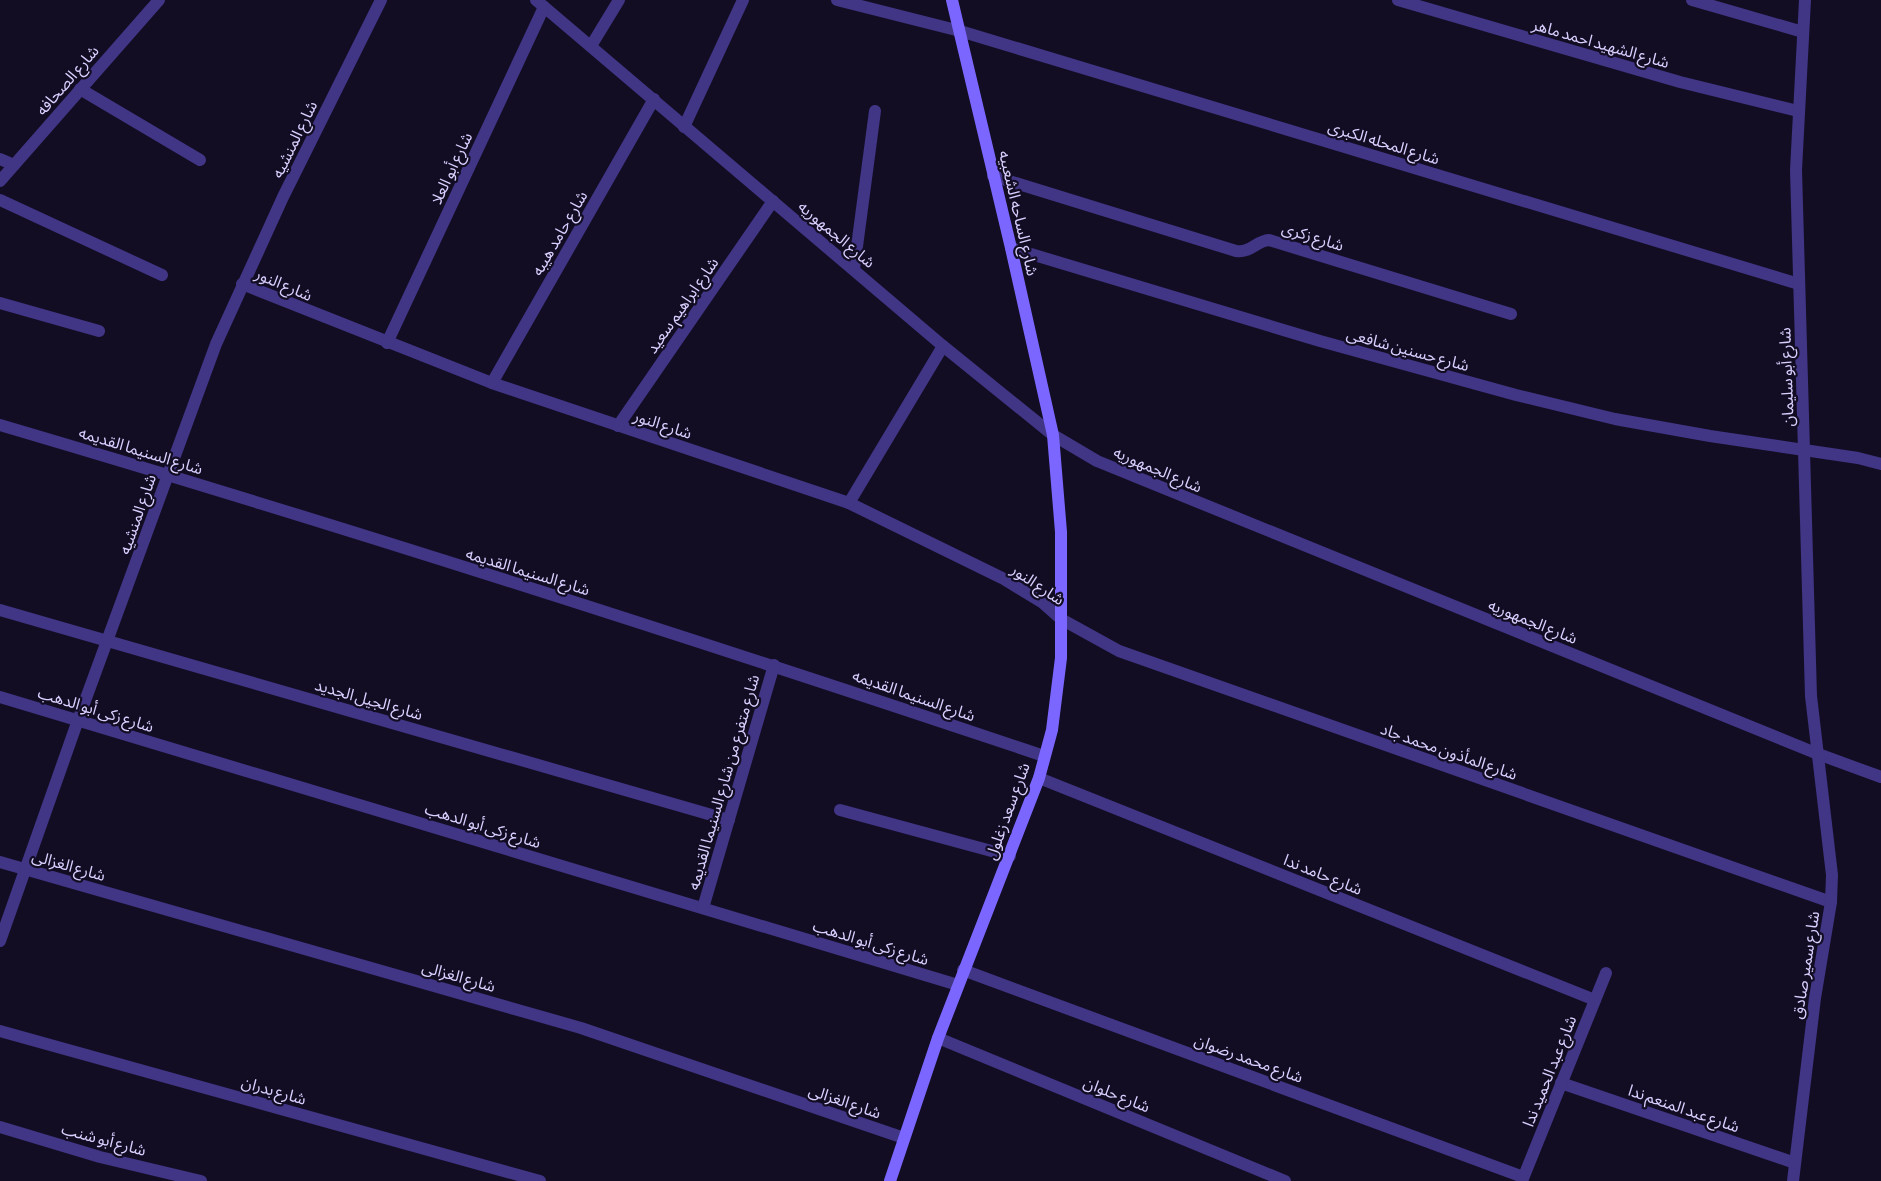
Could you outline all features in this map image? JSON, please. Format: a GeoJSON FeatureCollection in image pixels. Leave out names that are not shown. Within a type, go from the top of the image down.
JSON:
{"type":"FeatureCollection","features":[{"type":"Feature","properties":{"kind":"main road","name":"شارع الساحه الشعبيه"},"geometry":{"type":"LineString","coordinates":[[952,0],[993,176],[1012,248],[1053,435]]}},
{"type":"Feature","properties":{"kind":"main road","name":"شارع سعد زغلول"},"geometry":{"type":"LineString","coordinates":[[890,1181],[963,970],[1010,856],[1039,778],[1052,730],[1061,658],[1061,532],[1053,435]]}},
{"type":"Feature","properties":{"kind":"street","name":"شارع الصحافه"},"geometry":{"type":"LineString","coordinates":[[0,181],[160,0]]}},
{"type":"Feature","properties":{"kind":"street","name":"شارع المنشيه"},"geometry":{"type":"LineString","coordinates":[[0,941],[78,720],[216,344],[242,284],[380,0]]}},
{"type":"Feature","properties":{"kind":"street"},"geometry":{"type":"LineString","coordinates":[[591,46],[619,0]]}},
{"type":"Feature","properties":{"kind":"street"},"geometry":{"type":"LineString","coordinates":[[684,127],[743,0]]}},
{"type":"Feature","properties":{"kind":"street","name":"شارع المحله الكبرى"},"geometry":{"type":"LineString","coordinates":[[837,0],[960,31],[1799,284]]}},
{"type":"Feature","properties":{"kind":"street","name":"شارع الشهيد احمد ماهر"},"geometry":{"type":"LineString","coordinates":[[1398,0],[1680,82],[1798,111]]}},
{"type":"Feature","properties":{"kind":"street"},"geometry":{"type":"LineString","coordinates":[[1692,0],[1803,32]]}},
{"type":"Feature","properties":{"kind":"street","name":"شارع أبو سليمان"},"geometry":{"type":"LineString","coordinates":[[1805,0],[1796,170],[1811,696],[1818,754]]}},
{"type":"Feature","properties":{"kind":"street","name":"شارع الجمهوريه"},"geometry":{"type":"LineString","coordinates":[[540,3],[943,346],[1053,435],[1097,461],[1818,754],[1881,777]]}},
{"type":"Feature","properties":{"kind":"street","name":"شارع أبو العلا"},"geometry":{"type":"LineString","coordinates":[[387,343],[540,3]]}},
{"type":"Feature","properties":{"kind":"street"},"geometry":{"type":"LineString","coordinates":[[80,89],[200,160]]}},
{"type":"Feature","properties":{"kind":"street","name":"شارع حامد هيبه"},"geometry":{"type":"LineString","coordinates":[[492,383],[654,99]]}},
{"type":"Feature","properties":{"kind":"street"},"geometry":{"type":"LineString","coordinates":[[854,269],[876,111]]}},
{"type":"Feature","properties":{"kind":"street"},"geometry":{"type":"LineString","coordinates":[[0,159],[14,165]]}},
{"type":"Feature","properties":{"kind":"street","name":"شارع زكرى"},"geometry":{"type":"LineString","coordinates":[[993,176],[1236,251],[1249,250],[1259,243],[1270,240],[1511,314]]}},
{"type":"Feature","properties":{"kind":"street"},"geometry":{"type":"LineString","coordinates":[[0,200],[162,275]]}},
{"type":"Feature","properties":{"kind":"street","name":"شارع ابراهيم سعيد"},"geometry":{"type":"LineString","coordinates":[[618,426],[773,201]]}},
{"type":"Feature","properties":{"kind":"street","name":"شارع حسنين شافعى"},"geometry":{"type":"LineString","coordinates":[[1012,248],[1320,341],[1516,395],[1614,419],[1804,450]]}},
{"type":"Feature","properties":{"kind":"street","name":"شارع النور"},"geometry":{"type":"LineString","coordinates":[[242,284],[492,383],[849,502],[1002,578],[1043,603],[1061,619]]}},
{"type":"Feature","properties":{"kind":"street"},"geometry":{"type":"LineString","coordinates":[[0,303],[100,331]]}},
{"type":"Feature","properties":{"kind":"street"},"geometry":{"type":"LineString","coordinates":[[849,502],[943,346]]}},
{"type":"Feature","properties":{"kind":"street","name":"شارع السنيما القديمه"},"geometry":{"type":"LineString","coordinates":[[0,424],[168,474],[774,665],[1044,756]]}},
{"type":"Feature","properties":{"kind":"street"},"geometry":{"type":"LineString","coordinates":[[1804,450],[1881,464]]}},
{"type":"Feature","properties":{"kind":"street","name":"شارع الجيل الجديد"},"geometry":{"type":"LineString","coordinates":[[0,610],[729,820]]}},
{"type":"Feature","properties":{"kind":"street","name":"شارع المأذون محمد جاد"},"geometry":{"type":"LineString","coordinates":[[1061,619],[1119,651],[1831,902]]}},
{"type":"Feature","properties":{"kind":"street","name":"شارع متفرع من شارع السنيما القديمه"},"geometry":{"type":"LineString","coordinates":[[703,908],[774,665]]}},
{"type":"Feature","properties":{"kind":"street","name":"شارع زكى أبو الدهب"},"geometry":{"type":"LineString","coordinates":[[0,697],[958,984]]}},
{"type":"Feature","properties":{"kind":"street","name":"شارع سمير صادق"},"geometry":{"type":"LineString","coordinates":[[1793,1181],[1815,998],[1831,902],[1830,847],[1818,754]]}},
{"type":"Feature","properties":{"kind":"street","name":"شارع حامد ندا"},"geometry":{"type":"LineString","coordinates":[[1039,778],[1595,1000]]}},
{"type":"Feature","properties":{"kind":"street"},"geometry":{"type":"LineString","coordinates":[[840,810],[1010,856]]}},
{"type":"Feature","properties":{"kind":"street","name":"شارع الغزالى"},"geometry":{"type":"LineString","coordinates":[[0,862],[581,1028],[904,1138]]}},
{"type":"Feature","properties":{"kind":"street","name":"شارع محمد رضوان"},"geometry":{"type":"LineString","coordinates":[[963,970],[1522,1179]]}},
{"type":"Feature","properties":{"kind":"street","name":"شارع عبد الحميد ندا"},"geometry":{"type":"LineString","coordinates":[[1522,1179],[1606,973]]}},
{"type":"Feature","properties":{"kind":"street","name":"شارع بدران"},"geometry":{"type":"LineString","coordinates":[[0,1031],[540,1181]]}},
{"type":"Feature","properties":{"kind":"street","name":"شارع حلوان"},"geometry":{"type":"LineString","coordinates":[[938,1038],[1285,1181]]}},
{"type":"Feature","properties":{"kind":"street","name":"شارع عبد المنعم ندا"},"geometry":{"type":"LineString","coordinates":[[1561,1083],[1795,1163]]}},
{"type":"Feature","properties":{"kind":"street","name":"شارع أبو شنب"},"geometry":{"type":"LineString","coordinates":[[0,1126],[100,1156],[201,1181]]}}]}
